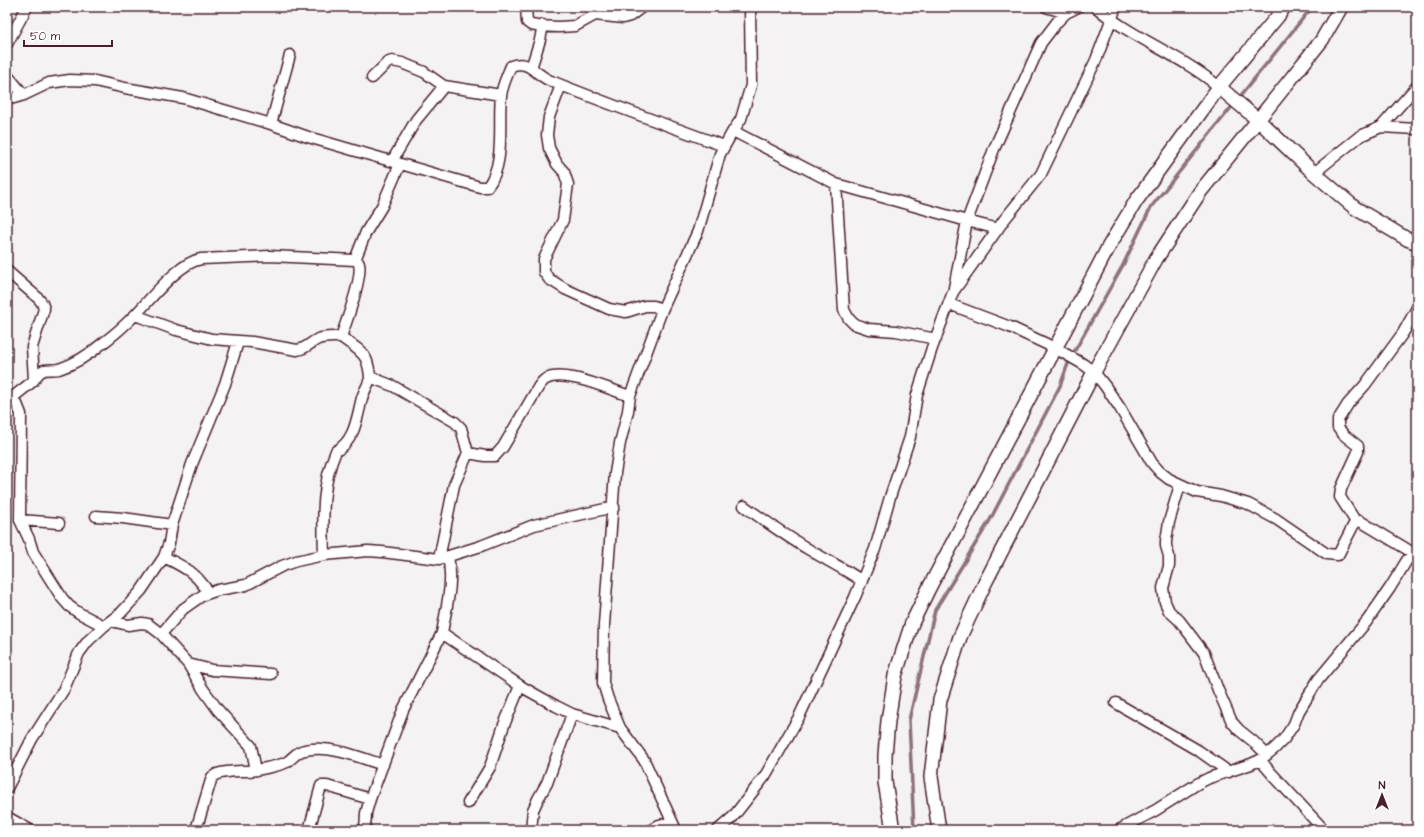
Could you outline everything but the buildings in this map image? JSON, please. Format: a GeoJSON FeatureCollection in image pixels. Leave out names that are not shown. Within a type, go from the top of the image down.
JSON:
{"type":"FeatureCollection","features":[{"type":"Feature","properties":{"kind":"street"},"geometry":{"type":"LineString","coordinates":[[7,44],[27,7]]}},
{"type":"Feature","properties":{"kind":"street"},"geometry":{"type":"LineString","coordinates":[[526,7],[527,22],[531,24],[559,27],[575,26],[595,15],[623,18],[630,16],[642,7]]}},
{"type":"Feature","properties":{"kind":"street"},"geometry":{"type":"LineString","coordinates":[[651,830],[659,825],[674,826],[644,760],[620,728],[603,683],[604,625],[616,466],[630,396],[662,310],[698,231],[720,154],[741,120],[750,85],[750,7]]}},
{"type":"Feature","properties":{"kind":"street"},"geometry":{"type":"LineString","coordinates":[[1046,7],[1066,13]]}},
{"type":"Feature","properties":{"kind":"street"},"geometry":{"type":"LineString","coordinates":[[718,830],[733,818],[765,776],[799,716],[862,581],[875,549],[910,437],[917,395],[932,348],[953,292],[967,221],[994,149],[1041,43],[1066,13],[1078,7]]}},
{"type":"Feature","properties":{"kind":"street"},"geometry":{"type":"LineString","coordinates":[[1096,7],[1110,20],[1202,73],[1253,116],[1314,173],[1355,208],[1407,239],[1417,243]]}},
{"type":"Feature","properties":{"kind":"street"},"geometry":{"type":"LineString","coordinates":[[953,292],[998,229],[1041,174],[1096,60],[1116,7]]}},
{"type":"Feature","properties":{"kind":"street"},"geometry":{"type":"LineString","coordinates":[[893,830],[884,782],[884,755],[895,676],[912,623],[1055,348],[1136,201],[1284,7]]}},
{"type":"Feature","properties":{"kind":"street"},"geometry":{"type":"LineString","coordinates":[[939,830],[931,777],[940,700],[960,637],[985,584],[1094,372],[1156,259],[1253,116],[1322,40],[1341,7]]}},
{"type":"Feature","properties":{"kind":"street"},"geometry":{"type":"LineString","coordinates":[[531,68],[543,25]]}},
{"type":"Feature","properties":{"kind":"street"},"geometry":{"type":"LineString","coordinates":[[271,124],[290,56]]}},
{"type":"Feature","properties":{"kind":"street"},"geometry":{"type":"LineString","coordinates":[[372,78],[386,63],[392,61],[402,63],[424,72],[444,86],[501,95]]}},
{"type":"Feature","properties":{"kind":"street"},"geometry":{"type":"LineString","coordinates":[[7,100],[24,95],[50,84],[70,80],[95,81],[124,88],[183,98],[271,124],[308,137],[480,187],[487,187],[497,172],[501,130],[501,95],[510,66],[523,64],[546,79],[560,85],[724,146]]}},
{"type":"Feature","properties":{"kind":"street"},"geometry":{"type":"LineString","coordinates":[[7,75],[24,95]]}},
{"type":"Feature","properties":{"kind":"street"},"geometry":{"type":"LineString","coordinates":[[560,85],[549,117],[547,135],[549,148],[557,164],[564,172],[568,184],[563,220],[544,259],[544,272],[549,279],[565,289],[609,309],[626,312],[645,306],[654,306],[662,310]]}},
{"type":"Feature","properties":{"kind":"street"},"geometry":{"type":"LineString","coordinates":[[355,260],[366,232],[382,206],[396,162],[416,120],[444,86]]}},
{"type":"Feature","properties":{"kind":"street"},"geometry":{"type":"LineString","coordinates":[[1314,173],[1360,136],[1381,127],[1417,86]]}},
{"type":"Feature","properties":{"kind":"street"},"geometry":{"type":"LineString","coordinates":[[1381,127],[1417,129]]}},
{"type":"Feature","properties":{"kind":"street"},"geometry":{"type":"LineString","coordinates":[[733,131],[836,184],[998,229]]}},
{"type":"Feature","properties":{"kind":"street"},"geometry":{"type":"LineString","coordinates":[[836,184],[844,310],[849,319],[854,324],[869,329],[896,331],[936,339]]}},
{"type":"Feature","properties":{"kind":"street"},"geometry":{"type":"LineString","coordinates":[[256,770],[251,746],[218,710],[188,664],[161,634],[148,624],[142,623],[128,625],[107,623],[79,613],[69,606],[62,598],[33,552],[20,520],[21,414],[17,404],[9,400],[44,370],[56,370],[67,366],[86,356],[104,343],[135,315],[161,287],[188,263],[194,260],[270,256],[355,260],[360,266],[358,277],[352,308],[341,337]]}},
{"type":"Feature","properties":{"kind":"street"},"geometry":{"type":"LineString","coordinates":[[7,271],[38,298],[44,309],[32,347],[34,379]]}},
{"type":"Feature","properties":{"kind":"street"},"geometry":{"type":"LineString","coordinates":[[949,304],[1010,327],[1055,348],[1069,355],[1094,372],[1120,408],[1152,463],[1160,472],[1180,485],[1197,492],[1221,496],[1248,504],[1276,519],[1327,554],[1338,555],[1352,526],[1356,522],[1360,521],[1416,553],[1407,560],[1367,621],[1318,680],[1284,739],[1264,757],[1197,784],[1156,810],[1119,830]]}},
{"type":"Feature","properties":{"kind":"street"},"geometry":{"type":"LineString","coordinates":[[1356,522],[1340,497],[1341,489],[1358,452],[1358,446],[1338,428],[1338,420],[1348,404],[1365,385],[1403,333],[1417,308]]}},
{"type":"Feature","properties":{"kind":"street"},"geometry":{"type":"LineString","coordinates":[[135,315],[176,330],[212,339],[252,342],[297,350],[303,349],[318,339],[327,337],[341,337],[359,350],[366,359],[370,377],[364,390],[356,422],[344,446],[336,451],[328,477],[323,497],[324,555]]}},
{"type":"Feature","properties":{"kind":"street"},"geometry":{"type":"LineString","coordinates":[[7,788],[32,739],[64,689],[79,653],[88,641],[107,623],[121,613],[141,591],[164,557],[169,543],[172,526],[192,464],[225,384],[238,342]]}},
{"type":"Feature","properties":{"kind":"street"},"geometry":{"type":"LineString","coordinates":[[365,830],[366,813],[370,799],[404,710],[442,633],[451,568],[444,558],[454,485],[468,453],[461,428],[455,422],[393,386],[370,377]]}},
{"type":"Feature","properties":{"kind":"street"},"geometry":{"type":"LineString","coordinates":[[468,453],[496,456],[507,442],[539,386],[545,379],[565,377],[583,380],[630,396]]}},
{"type":"Feature","properties":{"kind":"street"},"geometry":{"type":"LineString","coordinates":[[1180,485],[1167,534],[1166,546],[1169,556],[1169,566],[1163,588],[1165,602],[1169,611],[1179,620],[1204,653],[1232,722],[1239,730],[1254,742],[1264,757],[1273,776],[1324,830]]}},
{"type":"Feature","properties":{"kind":"street"},"geometry":{"type":"LineString","coordinates":[[744,506],[779,531],[862,581]]}},
{"type":"Feature","properties":{"kind":"street"},"geometry":{"type":"LineString","coordinates":[[161,634],[183,609],[198,598],[209,593],[246,585],[282,566],[303,559],[324,555],[362,552],[382,552],[444,558],[534,526],[614,507]]}},
{"type":"Feature","properties":{"kind":"street"},"geometry":{"type":"LineString","coordinates":[[96,516],[123,518],[172,526]]}},
{"type":"Feature","properties":{"kind":"street"},"geometry":{"type":"LineString","coordinates":[[20,520],[60,523]]}},
{"type":"Feature","properties":{"kind":"street"},"geometry":{"type":"LineString","coordinates":[[164,557],[186,568],[201,580],[209,593]]}},
{"type":"Feature","properties":{"kind":"street"},"geometry":{"type":"LineString","coordinates":[[442,633],[520,686],[572,714],[620,728]]}},
{"type":"Feature","properties":{"kind":"street"},"geometry":{"type":"LineString","coordinates":[[188,664],[212,670],[271,674]]}},
{"type":"Feature","properties":{"kind":"street"},"geometry":{"type":"LineString","coordinates":[[468,803],[490,767],[504,725],[520,686]]}},
{"type":"Feature","properties":{"kind":"street"},"geometry":{"type":"LineString","coordinates":[[1116,703],[1199,751],[1229,772]]}},
{"type":"Feature","properties":{"kind":"street"},"geometry":{"type":"LineString","coordinates":[[532,830],[533,810],[550,777],[572,714]]}},
{"type":"Feature","properties":{"kind":"street"},"geometry":{"type":"LineString","coordinates":[[196,830],[212,777],[222,772],[256,770],[287,762],[296,753],[304,750],[322,749],[358,756],[383,765]]}},
{"type":"Feature","properties":{"kind":"street"},"geometry":{"type":"LineString","coordinates":[[309,830],[321,786],[327,786],[370,799]]}},
{"type":"Feature","properties":{"kind":"street"},"geometry":{"type":"LineString","coordinates":[[7,817],[30,830]]}},
{"type":"Feature","properties":{"kind":"waterway"},"geometry":{"type":"LineString","coordinates":[[1238,99],[1312,7]]}},
{"type":"Feature","properties":{"kind":"waterway"},"geometry":{"type":"LineString","coordinates":[[914,830],[909,720],[935,610],[990,520],[1060,386],[1069,361],[1123,265],[1151,207],[1234,104]]}}]}
